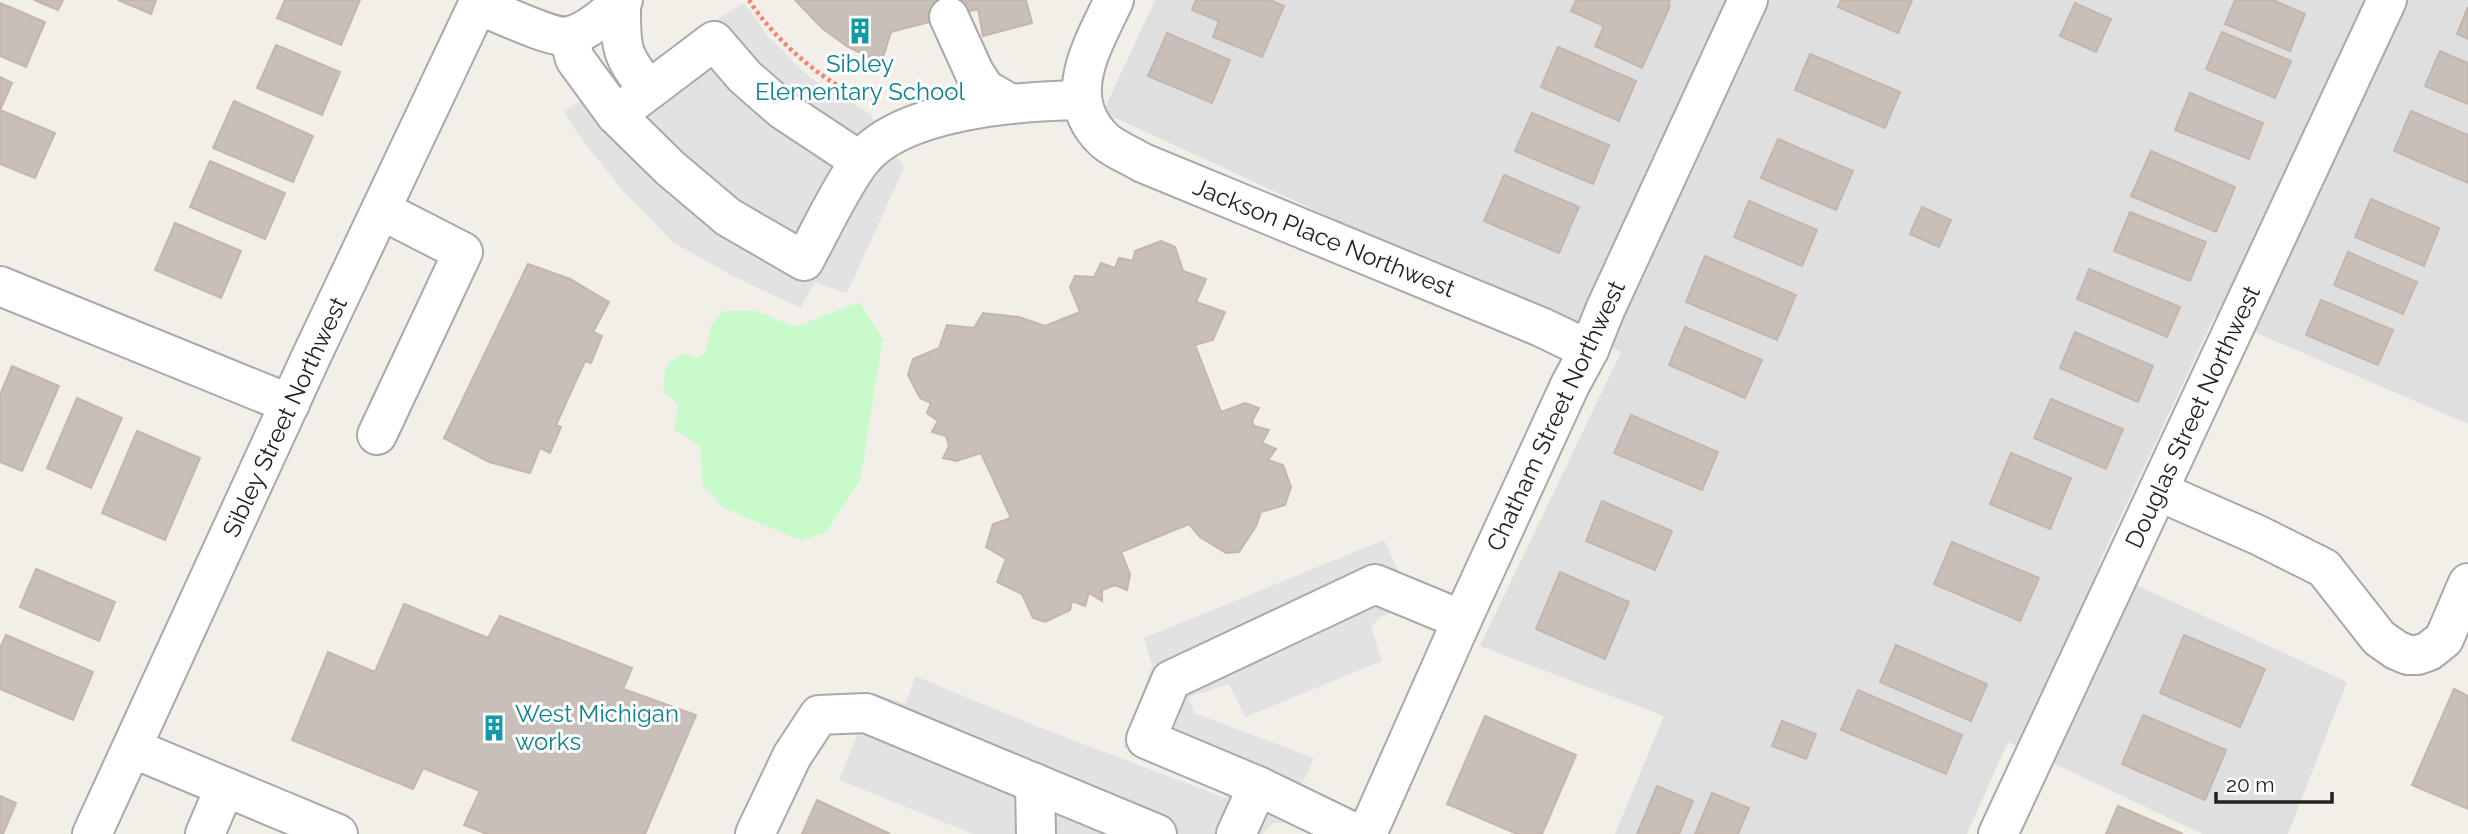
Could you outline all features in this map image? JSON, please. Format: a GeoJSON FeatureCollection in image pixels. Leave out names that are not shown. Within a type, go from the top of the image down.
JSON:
{"type":"FeatureCollection","features":[{"type":"Feature","properties":{"kind":"street"},"geometry":{"type":"LineString","coordinates":[[569,37],[575,59],[616,114],[670,168],[728,217],[804,261],[860,161],[888,136],[913,124],[1009,103],[1081,100],[1081,83],[1114,0]]}},
{"type":"Feature","properties":{"kind":"street","name":"Chatham Street Northwest"},"geometry":{"type":"LineString","coordinates":[[1367,834],[1462,620],[1570,384],[1589,350],[1748,0]]}},
{"type":"Feature","properties":{"kind":"street","name":"Douglas Street Northwest"},"geometry":{"type":"LineString","coordinates":[[1998,834],[2387,0]]}},
{"type":"Feature","properties":{"kind":"street"},"geometry":{"type":"LineString","coordinates":[[479,2],[550,34],[569,37],[596,23],[622,1]]}},
{"type":"Feature","properties":{"kind":"street"},"geometry":{"type":"LineString","coordinates":[[622,1],[622,48],[629,65],[649,90]]}},
{"type":"Feature","properties":{"kind":"street","name":"Sibley Street Northwest"},"geometry":{"type":"LineString","coordinates":[[92,834],[479,2]]}},
{"type":"Feature","properties":{"kind":"street"},"geometry":{"type":"LineString","coordinates":[[949,17],[985,89],[1009,103]]}},
{"type":"Feature","properties":{"kind":"street"},"geometry":{"type":"LineString","coordinates":[[616,114],[714,41],[745,77],[783,110],[860,161]]}},
{"type":"Feature","properties":{"kind":"street","name":"Jackson Place Northwest"},"geometry":{"type":"LineString","coordinates":[[1081,100],[1089,121],[1107,142],[1143,163],[1541,327],[1589,350]]}},
{"type":"Feature","properties":{"kind":"street"},"geometry":{"type":"LineString","coordinates":[[377,435],[463,252],[382,210]]}},
{"type":"Feature","properties":{"kind":"street"},"geometry":{"type":"LineString","coordinates":[[0,286],[290,404]]}},
{"type":"Feature","properties":{"kind":"street"},"geometry":{"type":"LineString","coordinates":[[2158,491],[2258,535],[2324,568],[2379,638],[2408,655],[2429,651],[2444,639],[2468,583]]}},
{"type":"Feature","properties":{"kind":"street"},"geometry":{"type":"LineString","coordinates":[[1357,834],[1258,786],[1146,739],[1171,680],[1375,584],[1462,620]]}},
{"type":"Feature","properties":{"kind":"street"},"geometry":{"type":"LineString","coordinates":[[755,834],[792,756],[819,715],[866,713],[1157,834]]}},
{"type":"Feature","properties":{"kind":"street"},"geometry":{"type":"LineString","coordinates":[[132,748],[338,834]]}},
{"type":"Feature","properties":{"kind":"street"},"geometry":{"type":"LineString","coordinates":[[1035,783],[1035,834]]}},
{"type":"Feature","properties":{"kind":"street"},"geometry":{"type":"LineString","coordinates":[[1236,834],[1258,786]]}},
{"type":"Feature","properties":{"kind":"street"},"geometry":{"type":"LineString","coordinates":[[205,834],[225,787]]}},
{"type":"Feature","properties":{"kind":"path"},"geometry":{"type":"LineString","coordinates":[[749,0],[758,15],[809,64],[863,99],[887,105]]}},
{"type":"Feature","properties":{"kind":"shaded area"},"geometry":{"type":"Polygon","coordinates":[[[1155,0],[2468,0],[2468,424],[2215,315],[2097,567],[2347,682],[2288,834],[2203,834],[2008,742],[1967,834],[1615,834],[1664,716],[1480,646],[1621,352],[1103,112],[1155,0]]]}},
{"type":"Feature","properties":{"kind":"shaded area"},"geometry":{"type":"Polygon","coordinates":[[[744,3],[767,35],[806,75],[870,114],[904,168],[847,293],[815,283],[800,308],[733,276],[674,243],[623,191],[580,137],[564,112],[744,3]]]}},
{"type":"Feature","properties":{"kind":"shaded area"},"geometry":{"type":"Polygon","coordinates":[[[1384,540],[1400,574],[1419,582],[1407,618],[1394,612],[1381,616],[1371,627],[1382,661],[1245,717],[1229,684],[1189,697],[1194,713],[1314,758],[1284,823],[1273,823],[1262,834],[973,834],[839,780],[874,693],[906,704],[915,676],[1041,728],[1226,798],[1228,790],[1123,747],[1152,666],[1144,638],[1384,540]]]}},
{"type":"Feature","properties":{"kind":"green space"},"geometry":{"type":"Polygon","coordinates":[[[859,302],[883,339],[860,481],[826,532],[802,541],[724,508],[702,485],[700,446],[674,429],[678,404],[663,392],[665,371],[669,362],[685,353],[697,358],[707,350],[711,325],[724,311],[757,311],[795,327],[859,302]]]}},
{"type":"Feature","properties":{"kind":"building"},"geometry":{"type":"Polygon","coordinates":[[[34,0],[63,0],[58,10],[34,0]]]}},
{"type":"Feature","properties":{"kind":"building"},"geometry":{"type":"Polygon","coordinates":[[[118,0],[156,0],[151,14],[118,0]]]}},
{"type":"Feature","properties":{"kind":"building"},"geometry":{"type":"Polygon","coordinates":[[[285,0],[360,0],[341,45],[277,18],[285,0]]]}},
{"type":"Feature","properties":{"kind":"building","name":"Sibley Elementary School"},"geometry":{"type":"Polygon","coordinates":[[[795,0],[1026,0],[1032,23],[983,36],[978,9],[891,32],[881,63],[848,47],[823,29],[795,0]]]}},
{"type":"Feature","properties":{"kind":"building"},"geometry":{"type":"Polygon","coordinates":[[[1196,0],[1270,0],[1284,6],[1262,57],[1213,37],[1219,21],[1192,10],[1196,0]]]}},
{"type":"Feature","properties":{"kind":"building"},"geometry":{"type":"Polygon","coordinates":[[[1576,0],[1670,0],[1670,6],[1642,68],[1595,46],[1604,26],[1571,11],[1576,0]]]}},
{"type":"Feature","properties":{"kind":"building"},"geometry":{"type":"Polygon","coordinates":[[[1841,0],[1912,0],[1898,33],[1838,7],[1841,0]]]}},
{"type":"Feature","properties":{"kind":"building"},"geometry":{"type":"Polygon","coordinates":[[[2235,0],[2273,0],[2305,14],[2290,51],[2225,24],[2235,0]]]}},
{"type":"Feature","properties":{"kind":"building"},"geometry":{"type":"Polygon","coordinates":[[[0,3],[45,22],[26,67],[0,56],[0,3]]]}},
{"type":"Feature","properties":{"kind":"building"},"geometry":{"type":"Polygon","coordinates":[[[2075,3],[2111,19],[2096,52],[2060,36],[2075,3]]]}},
{"type":"Feature","properties":{"kind":"building"},"geometry":{"type":"Polygon","coordinates":[[[2468,7],[2468,39],[2457,34],[2468,7]]]}},
{"type":"Feature","properties":{"kind":"building"},"geometry":{"type":"Polygon","coordinates":[[[2222,32],[2291,61],[2275,98],[2206,69],[2222,32]]]}},
{"type":"Feature","properties":{"kind":"building"},"geometry":{"type":"Polygon","coordinates":[[[1167,33],[1230,60],[1212,103],[1148,76],[1167,33]]]}},
{"type":"Feature","properties":{"kind":"building"},"geometry":{"type":"Polygon","coordinates":[[[276,45],[340,72],[322,115],[257,88],[276,45]]]}},
{"type":"Feature","properties":{"kind":"building"},"geometry":{"type":"Polygon","coordinates":[[[1558,47],[1636,81],[1619,121],[1541,87],[1558,47]]]}},
{"type":"Feature","properties":{"kind":"building"},"geometry":{"type":"Polygon","coordinates":[[[2440,51],[2468,63],[2468,104],[2425,86],[2440,51]]]}},
{"type":"Feature","properties":{"kind":"building"},"geometry":{"type":"Polygon","coordinates":[[[1810,54],[1900,92],[1885,128],[1795,90],[1810,54]]]}},
{"type":"Feature","properties":{"kind":"building"},"geometry":{"type":"Polygon","coordinates":[[[0,77],[12,83],[0,110],[0,77]]]}},
{"type":"Feature","properties":{"kind":"building"},"geometry":{"type":"Polygon","coordinates":[[[2190,93],[2263,123],[2249,159],[2175,130],[2190,93]]]}},
{"type":"Feature","properties":{"kind":"building"},"geometry":{"type":"Polygon","coordinates":[[[234,101],[313,136],[293,182],[213,148],[234,101]]]}},
{"type":"Feature","properties":{"kind":"building"},"geometry":{"type":"Polygon","coordinates":[[[0,110],[55,133],[35,178],[0,164],[0,110]]]}},
{"type":"Feature","properties":{"kind":"building"},"geometry":{"type":"Polygon","coordinates":[[[2411,111],[2468,135],[2468,183],[2394,151],[2411,111]]]}},
{"type":"Feature","properties":{"kind":"building"},"geometry":{"type":"Polygon","coordinates":[[[1532,113],[1609,145],[1593,184],[1515,151],[1532,113]]]}},
{"type":"Feature","properties":{"kind":"building"},"geometry":{"type":"Polygon","coordinates":[[[1778,139],[1853,171],[1836,210],[1761,178],[1778,139]]]}},
{"type":"Feature","properties":{"kind":"building"},"geometry":{"type":"Polygon","coordinates":[[[2151,151],[2235,187],[2216,232],[2131,196],[2151,151]]]}},
{"type":"Feature","properties":{"kind":"building"},"geometry":{"type":"Polygon","coordinates":[[[210,161],[285,193],[265,239],[190,207],[210,161]]]}},
{"type":"Feature","properties":{"kind":"building"},"geometry":{"type":"Polygon","coordinates":[[[1504,175],[1579,207],[1559,253],[1484,221],[1504,175]]]}},
{"type":"Feature","properties":{"kind":"building"},"geometry":{"type":"Polygon","coordinates":[[[2371,199],[2439,228],[2424,266],[2355,237],[2371,199]]]}},
{"type":"Feature","properties":{"kind":"building"},"geometry":{"type":"Polygon","coordinates":[[[1749,201],[1817,230],[1802,266],[1734,237],[1749,201]]]}},
{"type":"Feature","properties":{"kind":"building"},"geometry":{"type":"Polygon","coordinates":[[[1922,207],[1951,220],[1939,247],[1910,234],[1922,207]]]}},
{"type":"Feature","properties":{"kind":"building"},"geometry":{"type":"Polygon","coordinates":[[[2130,212],[2206,242],[2190,281],[2114,251],[2130,212]]]}},
{"type":"Feature","properties":{"kind":"building"},"geometry":{"type":"Polygon","coordinates":[[[175,223],[241,251],[221,298],[155,270],[175,223]]]}},
{"type":"Feature","properties":{"kind":"building"},"geometry":{"type":"Polygon","coordinates":[[[1161,241],[1175,247],[1183,271],[1206,279],[1196,302],[1225,312],[1213,340],[1195,345],[1221,412],[1245,403],[1259,408],[1252,421],[1254,426],[1269,430],[1262,443],[1276,449],[1268,460],[1283,465],[1291,487],[1285,505],[1261,512],[1256,526],[1239,552],[1226,553],[1200,537],[1189,524],[1121,552],[1130,574],[1127,590],[1115,585],[1102,590],[1102,601],[1089,593],[1085,606],[1072,601],[1070,610],[1045,622],[1033,618],[1022,594],[997,582],[1006,559],[986,547],[993,524],[1011,518],[981,453],[956,461],[943,458],[949,446],[946,436],[932,432],[938,421],[927,413],[931,403],[920,398],[908,375],[913,359],[939,348],[947,325],[974,328],[983,313],[1019,317],[1045,326],[1080,312],[1070,287],[1075,276],[1094,277],[1101,263],[1115,268],[1119,258],[1133,261],[1135,251],[1161,241]]]}},
{"type":"Feature","properties":{"kind":"building"},"geometry":{"type":"Polygon","coordinates":[[[2348,252],[2417,282],[2403,314],[2334,285],[2348,252]]]}},
{"type":"Feature","properties":{"kind":"building"},"geometry":{"type":"Polygon","coordinates":[[[1705,256],[1796,295],[1777,340],[1686,302],[1705,256]]]}},
{"type":"Feature","properties":{"kind":"building"},"geometry":{"type":"Polygon","coordinates":[[[528,264],[570,279],[609,302],[593,332],[602,336],[591,363],[585,361],[556,425],[561,427],[550,453],[540,448],[530,473],[489,462],[444,438],[528,264]]]}},
{"type":"Feature","properties":{"kind":"building"},"geometry":{"type":"Polygon","coordinates":[[[2089,269],[2180,307],[2167,337],[2077,299],[2089,269]]]}},
{"type":"Feature","properties":{"kind":"building"},"geometry":{"type":"Polygon","coordinates":[[[2321,300],[2393,330],[2378,365],[2306,335],[2321,300]]]}},
{"type":"Feature","properties":{"kind":"building"},"geometry":{"type":"Polygon","coordinates":[[[1685,327],[1762,360],[1745,398],[1669,365],[1685,327]]]}},
{"type":"Feature","properties":{"kind":"building"},"geometry":{"type":"Polygon","coordinates":[[[2075,332],[2153,366],[2138,402],[2060,368],[2075,332]]]}},
{"type":"Feature","properties":{"kind":"building"},"geometry":{"type":"Polygon","coordinates":[[[12,366],[59,386],[22,471],[0,462],[0,395],[12,366]]]}},
{"type":"Feature","properties":{"kind":"building"},"geometry":{"type":"Polygon","coordinates":[[[77,398],[122,418],[91,488],[47,468],[77,398]]]}},
{"type":"Feature","properties":{"kind":"building"},"geometry":{"type":"Polygon","coordinates":[[[2051,399],[2123,429],[2106,469],[2034,438],[2051,399]]]}},
{"type":"Feature","properties":{"kind":"building"},"geometry":{"type":"Polygon","coordinates":[[[1631,415],[1718,452],[1702,490],[1614,453],[1631,415]]]}},
{"type":"Feature","properties":{"kind":"building"},"geometry":{"type":"Polygon","coordinates":[[[137,431],[200,458],[165,540],[102,513],[137,431]]]}},
{"type":"Feature","properties":{"kind":"building"},"geometry":{"type":"Polygon","coordinates":[[[2011,453],[2071,478],[2050,529],[1990,504],[2011,453]]]}},
{"type":"Feature","properties":{"kind":"building"},"geometry":{"type":"Polygon","coordinates":[[[1602,501],[1672,531],[1655,570],[1586,541],[1602,501]]]}},
{"type":"Feature","properties":{"kind":"building"},"geometry":{"type":"Polygon","coordinates":[[[1952,542],[2039,578],[2020,621],[1934,584],[1952,542]]]}},
{"type":"Feature","properties":{"kind":"building"},"geometry":{"type":"Polygon","coordinates":[[[36,569],[115,602],[99,641],[20,607],[36,569]]]}},
{"type":"Feature","properties":{"kind":"building"},"geometry":{"type":"Polygon","coordinates":[[[1560,572],[1629,602],[1605,659],[1536,629],[1560,572]]]}},
{"type":"Feature","properties":{"kind":"building","name":"West Michigan works"},"geometry":{"type":"Polygon","coordinates":[[[404,604],[488,638],[500,616],[632,668],[623,689],[696,715],[645,834],[487,834],[464,825],[480,791],[423,768],[413,789],[292,740],[328,652],[375,672],[404,604]]]}},
{"type":"Feature","properties":{"kind":"building"},"geometry":{"type":"Polygon","coordinates":[[[6,635],[93,672],[73,720],[0,689],[0,648],[6,635]]]}},
{"type":"Feature","properties":{"kind":"building"},"geometry":{"type":"Polygon","coordinates":[[[2184,635],[2265,669],[2240,727],[2160,693],[2184,635]]]}},
{"type":"Feature","properties":{"kind":"building"},"geometry":{"type":"Polygon","coordinates":[[[1896,645],[1987,684],[1971,721],[1880,682],[1896,645]]]}},
{"type":"Feature","properties":{"kind":"building"},"geometry":{"type":"Polygon","coordinates":[[[2454,689],[2468,696],[2468,809],[2412,785],[2454,689]]]}},
{"type":"Feature","properties":{"kind":"building"},"geometry":{"type":"Polygon","coordinates":[[[1858,690],[1962,735],[1946,774],[1841,730],[1858,690]]]}},
{"type":"Feature","properties":{"kind":"building"},"geometry":{"type":"Polygon","coordinates":[[[2143,715],[2226,750],[2205,800],[2122,764],[2143,715]]]}},
{"type":"Feature","properties":{"kind":"building"},"geometry":{"type":"Polygon","coordinates":[[[1485,716],[1576,755],[1542,834],[1517,834],[1447,804],[1485,716]]]}},
{"type":"Feature","properties":{"kind":"building"},"geometry":{"type":"Polygon","coordinates":[[[1782,721],[1816,734],[1806,759],[1772,746],[1782,721]]]}},
{"type":"Feature","properties":{"kind":"building"},"geometry":{"type":"Polygon","coordinates":[[[1657,786],[1693,801],[1679,834],[1637,834],[1657,786]]]}},
{"type":"Feature","properties":{"kind":"building"},"geometry":{"type":"Polygon","coordinates":[[[1712,793],[1749,808],[1738,834],[1695,834],[1712,793]]]}},
{"type":"Feature","properties":{"kind":"building"},"geometry":{"type":"Polygon","coordinates":[[[0,796],[16,803],[3,834],[0,834],[0,796]]]}},
{"type":"Feature","properties":{"kind":"building"},"geometry":{"type":"Polygon","coordinates":[[[817,800],[890,834],[802,834],[817,800]]]}},
{"type":"Feature","properties":{"kind":"building"},"geometry":{"type":"Polygon","coordinates":[[[2118,806],[2183,834],[2106,834],[2118,806]]]}},
{"type":"Feature","properties":{"kind":"place","name":"Sibley Elementary School"},"geometry":{"type":"Point","coordinates":[860,31]}},
{"type":"Feature","properties":{"kind":"place","name":"West Michigan works"},"geometry":{"type":"Point","coordinates":[494,728]}}]}
